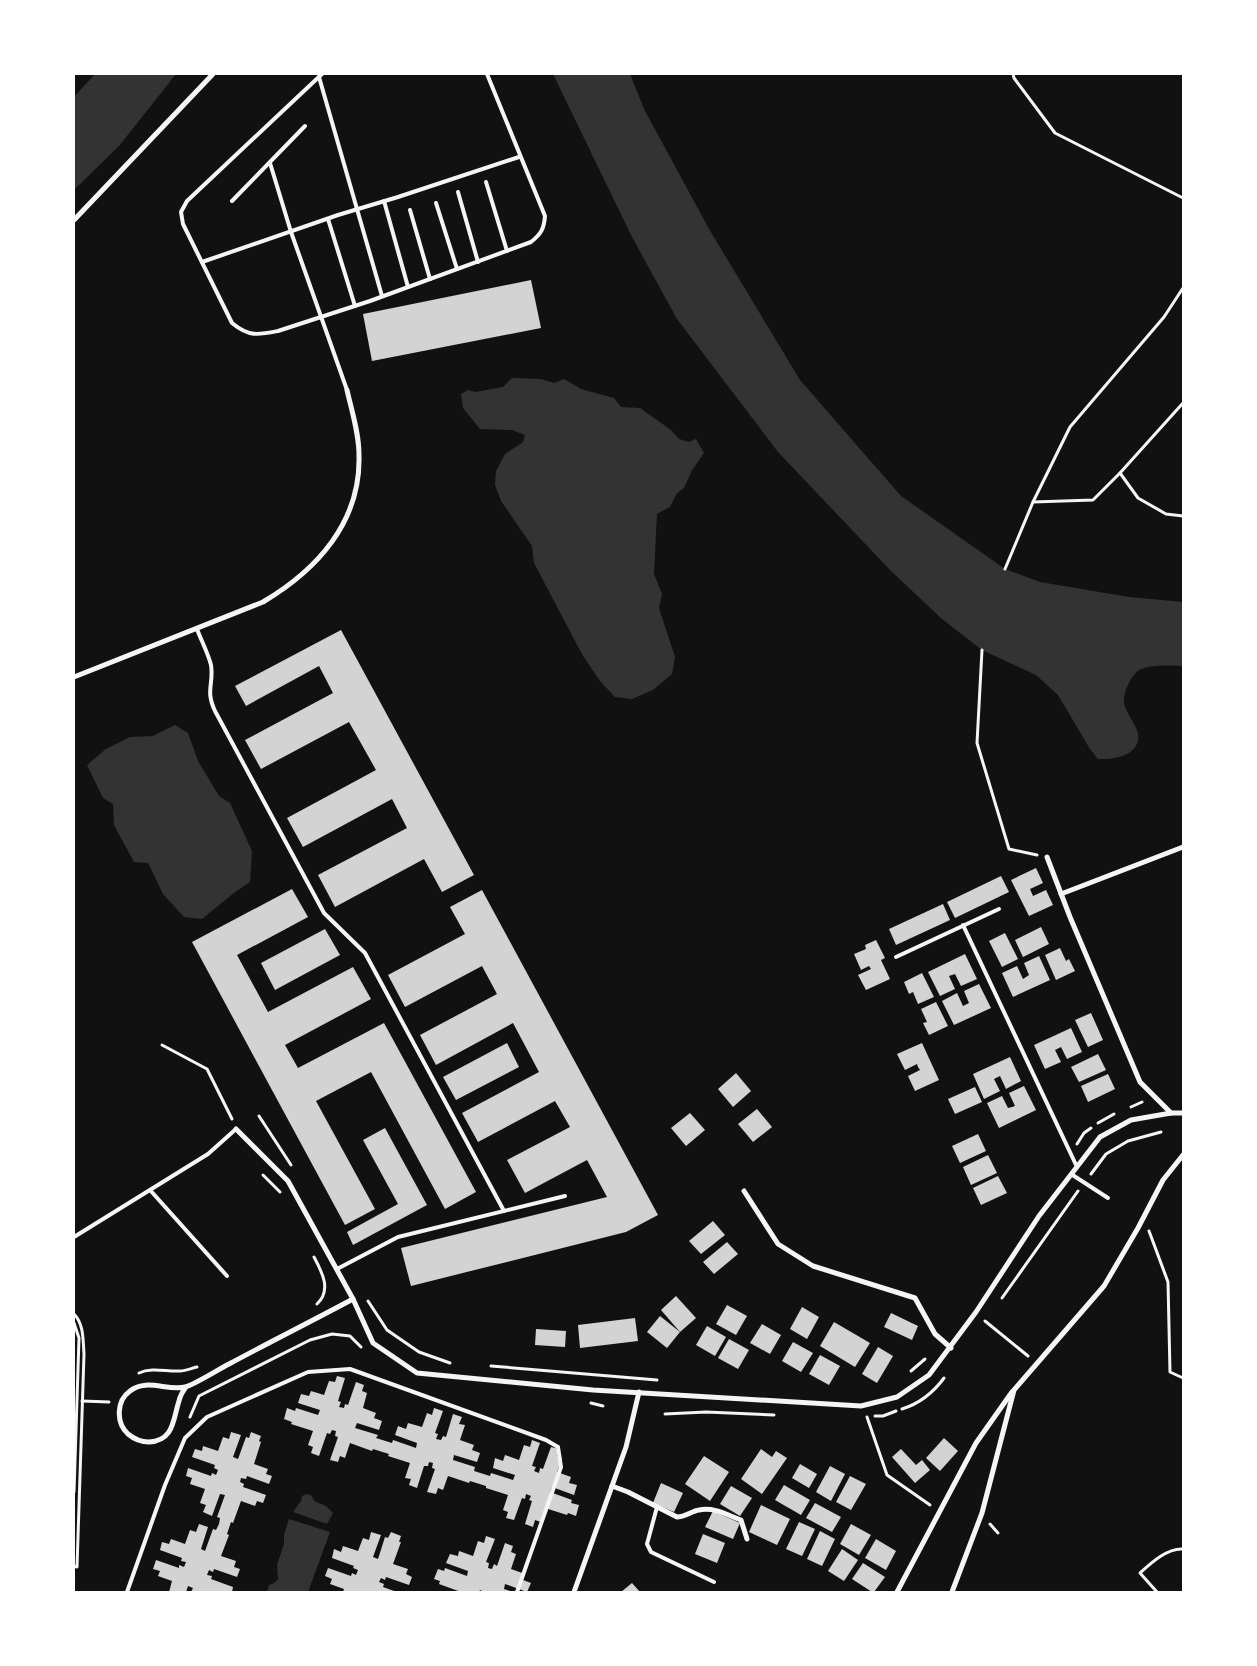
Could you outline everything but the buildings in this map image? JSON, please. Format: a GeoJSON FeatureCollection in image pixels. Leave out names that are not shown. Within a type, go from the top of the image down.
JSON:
{"type":"FeatureCollection","features":[{"type":"Feature","properties":{"kind":"street"},"geometry":{"type":"LineString","coordinates":[[74,220],[212,74]]}},
{"type":"Feature","properties":{"kind":"street"},"geometry":{"type":"LineString","coordinates":[[74,677],[263,602],[284,589],[316,561],[338,533],[350,510],[355,493],[360,456],[357,433],[347,390]]}},
{"type":"Feature","properties":{"kind":"street"},"geometry":{"type":"LineString","coordinates":[[1061,894],[1183,847]]}},
{"type":"Feature","properties":{"kind":"street"},"geometry":{"type":"LineString","coordinates":[[1047,857],[1140,1082],[1171,1113]]}},
{"type":"Feature","properties":{"kind":"street"},"geometry":{"type":"LineString","coordinates":[[236,1129],[288,1181],[353,1299],[374,1343],[417,1373],[593,1390],[861,1406],[897,1397],[929,1374],[951,1348],[1039,1216],[1100,1137],[1131,1120],[1171,1113],[1183,1113]]}},
{"type":"Feature","properties":{"kind":"street"},"geometry":{"type":"LineString","coordinates":[[897,1592],[976,1443],[1036,1363],[1068,1330],[1104,1286],[1163,1180],[1183,1155]]}},
{"type":"Feature","properties":{"kind":"street"},"geometry":{"type":"LineString","coordinates":[[744,1192],[778,1244],[813,1266],[916,1298],[935,1334],[951,1348]]}},
{"type":"Feature","properties":{"kind":"street"},"geometry":{"type":"LineString","coordinates":[[186,1387],[179,1400],[177,1414],[170,1432],[156,1442],[144,1442],[133,1438],[124,1430],[119,1417],[120,1408],[122,1400],[130,1391],[146,1385],[186,1387],[353,1299]]}},
{"type":"Feature","properties":{"kind":"street"},"geometry":{"type":"LineString","coordinates":[[952,1592],[982,1514],[1014,1390]]}},
{"type":"Feature","properties":{"kind":"street"},"geometry":{"type":"LineString","coordinates":[[574,1592],[626,1447],[640,1392]]}},
{"type":"Feature","properties":{"kind":"street"},"geometry":{"type":"LineString","coordinates":[[612,1486],[677,1517],[700,1510],[716,1510],[741,1520],[746,1539]]}},
{"type":"Feature","properties":{"kind":"lane"},"geometry":{"type":"LineString","coordinates":[[382,296],[320,75],[187,201],[182,212],[183,224],[232,323],[250,334],[278,331],[355,306],[531,242],[539,236],[544,228],[544,216],[487,74]]}},
{"type":"Feature","properties":{"kind":"lane"},"geometry":{"type":"LineString","coordinates":[[232,201],[305,126]]}},
{"type":"Feature","properties":{"kind":"lane"},"geometry":{"type":"LineString","coordinates":[[202,262],[520,157]]}},
{"type":"Feature","properties":{"kind":"lane"},"geometry":{"type":"LineString","coordinates":[[270,163],[347,390]]}},
{"type":"Feature","properties":{"kind":"lane"},"geometry":{"type":"LineString","coordinates":[[486,182],[506,251]]}},
{"type":"Feature","properties":{"kind":"lane"},"geometry":{"type":"LineString","coordinates":[[458,192],[478,262]]}},
{"type":"Feature","properties":{"kind":"lane"},"geometry":{"type":"LineString","coordinates":[[384,201],[408,287]]}},
{"type":"Feature","properties":{"kind":"lane"},"geometry":{"type":"LineString","coordinates":[[436,202],[457,270]]}},
{"type":"Feature","properties":{"kind":"lane"},"geometry":{"type":"LineString","coordinates":[[410,210],[430,279]]}},
{"type":"Feature","properties":{"kind":"lane"},"geometry":{"type":"LineString","coordinates":[[328,219],[355,306]]}},
{"type":"Feature","properties":{"kind":"lane"},"geometry":{"type":"LineString","coordinates":[[196,629],[211,665],[210,702],[324,913],[365,953],[504,1211]]}},
{"type":"Feature","properties":{"kind":"lane"},"geometry":{"type":"LineString","coordinates":[[896,957],[999,909]]}},
{"type":"Feature","properties":{"kind":"lane"},"geometry":{"type":"LineString","coordinates":[[963,925],[1077,1167]]}},
{"type":"Feature","properties":{"kind":"lane"},"geometry":{"type":"LineString","coordinates":[[74,1237],[208,1154],[236,1129]]}},
{"type":"Feature","properties":{"kind":"lane"},"geometry":{"type":"LineString","coordinates":[[1071,1174],[1108,1198]]}},
{"type":"Feature","properties":{"kind":"lane"},"geometry":{"type":"LineString","coordinates":[[150,1190],[227,1276]]}},
{"type":"Feature","properties":{"kind":"lane"},"geometry":{"type":"LineString","coordinates":[[337,1269],[398,1237],[565,1196]]}},
{"type":"Feature","properties":{"kind":"lane"},"geometry":{"type":"LineString","coordinates":[[127,1592],[165,1485],[185,1438],[207,1417],[308,1372],[333,1369],[350,1369],[546,1440],[558,1447],[561,1467],[517,1592]]}},
{"type":"Feature","properties":{"kind":"lane"},"geometry":{"type":"LineString","coordinates":[[657,1507],[646,1544],[651,1552],[714,1582]]}},
{"type":"Feature","properties":{"kind":"path"},"geometry":{"type":"LineString","coordinates":[[1014,74],[1014,78],[1055,133],[1183,198]]}},
{"type":"Feature","properties":{"kind":"path"},"geometry":{"type":"LineString","coordinates":[[1004,569],[1033,502],[1070,427],[1164,317],[1183,288]]}},
{"type":"Feature","properties":{"kind":"path"},"geometry":{"type":"LineString","coordinates":[[1033,502],[1093,500],[1183,403]]}},
{"type":"Feature","properties":{"kind":"path"},"geometry":{"type":"LineString","coordinates":[[1120,473],[1138,498],[1166,514],[1183,516]]}},
{"type":"Feature","properties":{"kind":"path"},"geometry":{"type":"LineString","coordinates":[[982,650],[977,743],[1009,849],[1047,857]]}},
{"type":"Feature","properties":{"kind":"path"},"geometry":{"type":"LineString","coordinates":[[162,1045],[207,1069],[236,1129]]}},
{"type":"Feature","properties":{"kind":"path"},"geometry":{"type":"LineString","coordinates":[[1127,1108],[1142,1102]]}},
{"type":"Feature","properties":{"kind":"path"},"geometry":{"type":"LineString","coordinates":[[1070,1153],[1084,1133],[1104,1118],[1120,1112]]}},
{"type":"Feature","properties":{"kind":"path"},"geometry":{"type":"LineString","coordinates":[[259,1116],[295,1172]]}},
{"type":"Feature","properties":{"kind":"path"},"geometry":{"type":"LineString","coordinates":[[262,1174],[284,1197]]}},
{"type":"Feature","properties":{"kind":"path"},"geometry":{"type":"LineString","coordinates":[[1144,1217],[1168,1282],[1170,1372],[1183,1378]]}},
{"type":"Feature","properties":{"kind":"path"},"geometry":{"type":"LineString","coordinates":[[310,1248],[323,1274],[325,1291],[319,1302],[311,1307]]}},
{"type":"Feature","properties":{"kind":"path"},"geometry":{"type":"LineString","coordinates":[[367,1298],[388,1330],[419,1352],[449,1363],[459,1364]]}},
{"type":"Feature","properties":{"kind":"path"},"geometry":{"type":"LineString","coordinates":[[74,1314],[81,1327],[83,1338],[77,1567],[74,1566]]}},
{"type":"Feature","properties":{"kind":"path"},"geometry":{"type":"LineString","coordinates":[[985,1321],[1036,1363]]}},
{"type":"Feature","properties":{"kind":"path"},"geometry":{"type":"LineString","coordinates":[[74,1322],[79,1338],[74,1492]]}},
{"type":"Feature","properties":{"kind":"path"},"geometry":{"type":"LineString","coordinates":[[186,1424],[199,1396],[310,1340],[332,1334],[350,1336],[363,1349]]}},
{"type":"Feature","properties":{"kind":"path"},"geometry":{"type":"LineString","coordinates":[[910,1372],[931,1353],[941,1339]]}},
{"type":"Feature","properties":{"kind":"path"},"geometry":{"type":"LineString","coordinates":[[136,1374],[144,1371],[181,1371],[197,1367],[206,1362]]}},
{"type":"Feature","properties":{"kind":"path"},"geometry":{"type":"LineString","coordinates":[[488,1366],[663,1381]]}},
{"type":"Feature","properties":{"kind":"path"},"geometry":{"type":"LineString","coordinates":[[108,1409],[113,1395]]}},
{"type":"Feature","properties":{"kind":"path"},"geometry":{"type":"LineString","coordinates":[[82,1401],[109,1402]]}},
{"type":"Feature","properties":{"kind":"path"},"geometry":{"type":"LineString","coordinates":[[582,1401],[603,1406]]}},
{"type":"Feature","properties":{"kind":"path"},"geometry":{"type":"LineString","coordinates":[[867,1417],[887,1475],[940,1512]]}},
{"type":"Feature","properties":{"kind":"path"},"geometry":{"type":"LineString","coordinates":[[1157,1592],[1140,1573],[1152,1561],[1178,1549],[1183,1549]]}},
{"type":"Feature","properties":{"kind":"shaded area"},"geometry":{"type":"Polygon","coordinates":[[[95,74],[176,74],[119,146],[74,190],[74,97],[95,74]]]}},
{"type":"Feature","properties":{"kind":"shaded area"},"geometry":{"type":"Polygon","coordinates":[[[553,74],[630,74],[644,109],[709,229],[800,380],[901,496],[1005,569],[1040,582],[1129,597],[1183,602],[1183,666],[1146,667],[1134,674],[1127,688],[1124,702],[1138,734],[1138,741],[1131,751],[1118,757],[1098,759],[1058,695],[1036,675],[982,650],[942,619],[891,571],[778,452],[677,319],[632,237],[553,74]]]}},
{"type":"Feature","properties":{"kind":"shaded area"},"geometry":{"type":"Polygon","coordinates":[[[512,378],[541,379],[554,383],[564,379],[581,389],[614,398],[621,407],[640,408],[671,430],[679,439],[689,442],[696,439],[704,453],[692,470],[684,488],[677,493],[670,507],[657,514],[654,574],[662,594],[659,608],[675,657],[672,674],[653,690],[632,699],[615,697],[600,681],[583,656],[534,563],[532,546],[501,501],[495,485],[496,471],[505,454],[523,442],[525,435],[512,430],[480,429],[463,408],[461,394],[468,390],[475,392],[503,387],[512,378]]]}},
{"type":"Feature","properties":{"kind":"shaded area"},"geometry":{"type":"Polygon","coordinates":[[[175,725],[188,733],[198,761],[219,796],[230,803],[252,851],[250,882],[202,919],[184,917],[163,894],[148,863],[134,862],[114,825],[113,804],[103,798],[87,765],[106,749],[130,737],[153,736],[175,725]]]}},
{"type":"Feature","properties":{"kind":"shaded area"},"geometry":{"type":"Polygon","coordinates":[[[307,1494],[312,1496],[314,1501],[326,1506],[333,1513],[327,1524],[293,1512],[301,1501],[302,1496],[307,1494]]]}},
{"type":"Feature","properties":{"kind":"shaded area"},"geometry":{"type":"Polygon","coordinates":[[[289,1519],[330,1532],[308,1592],[267,1592],[269,1585],[278,1579],[277,1565],[289,1519]]]}}]}
